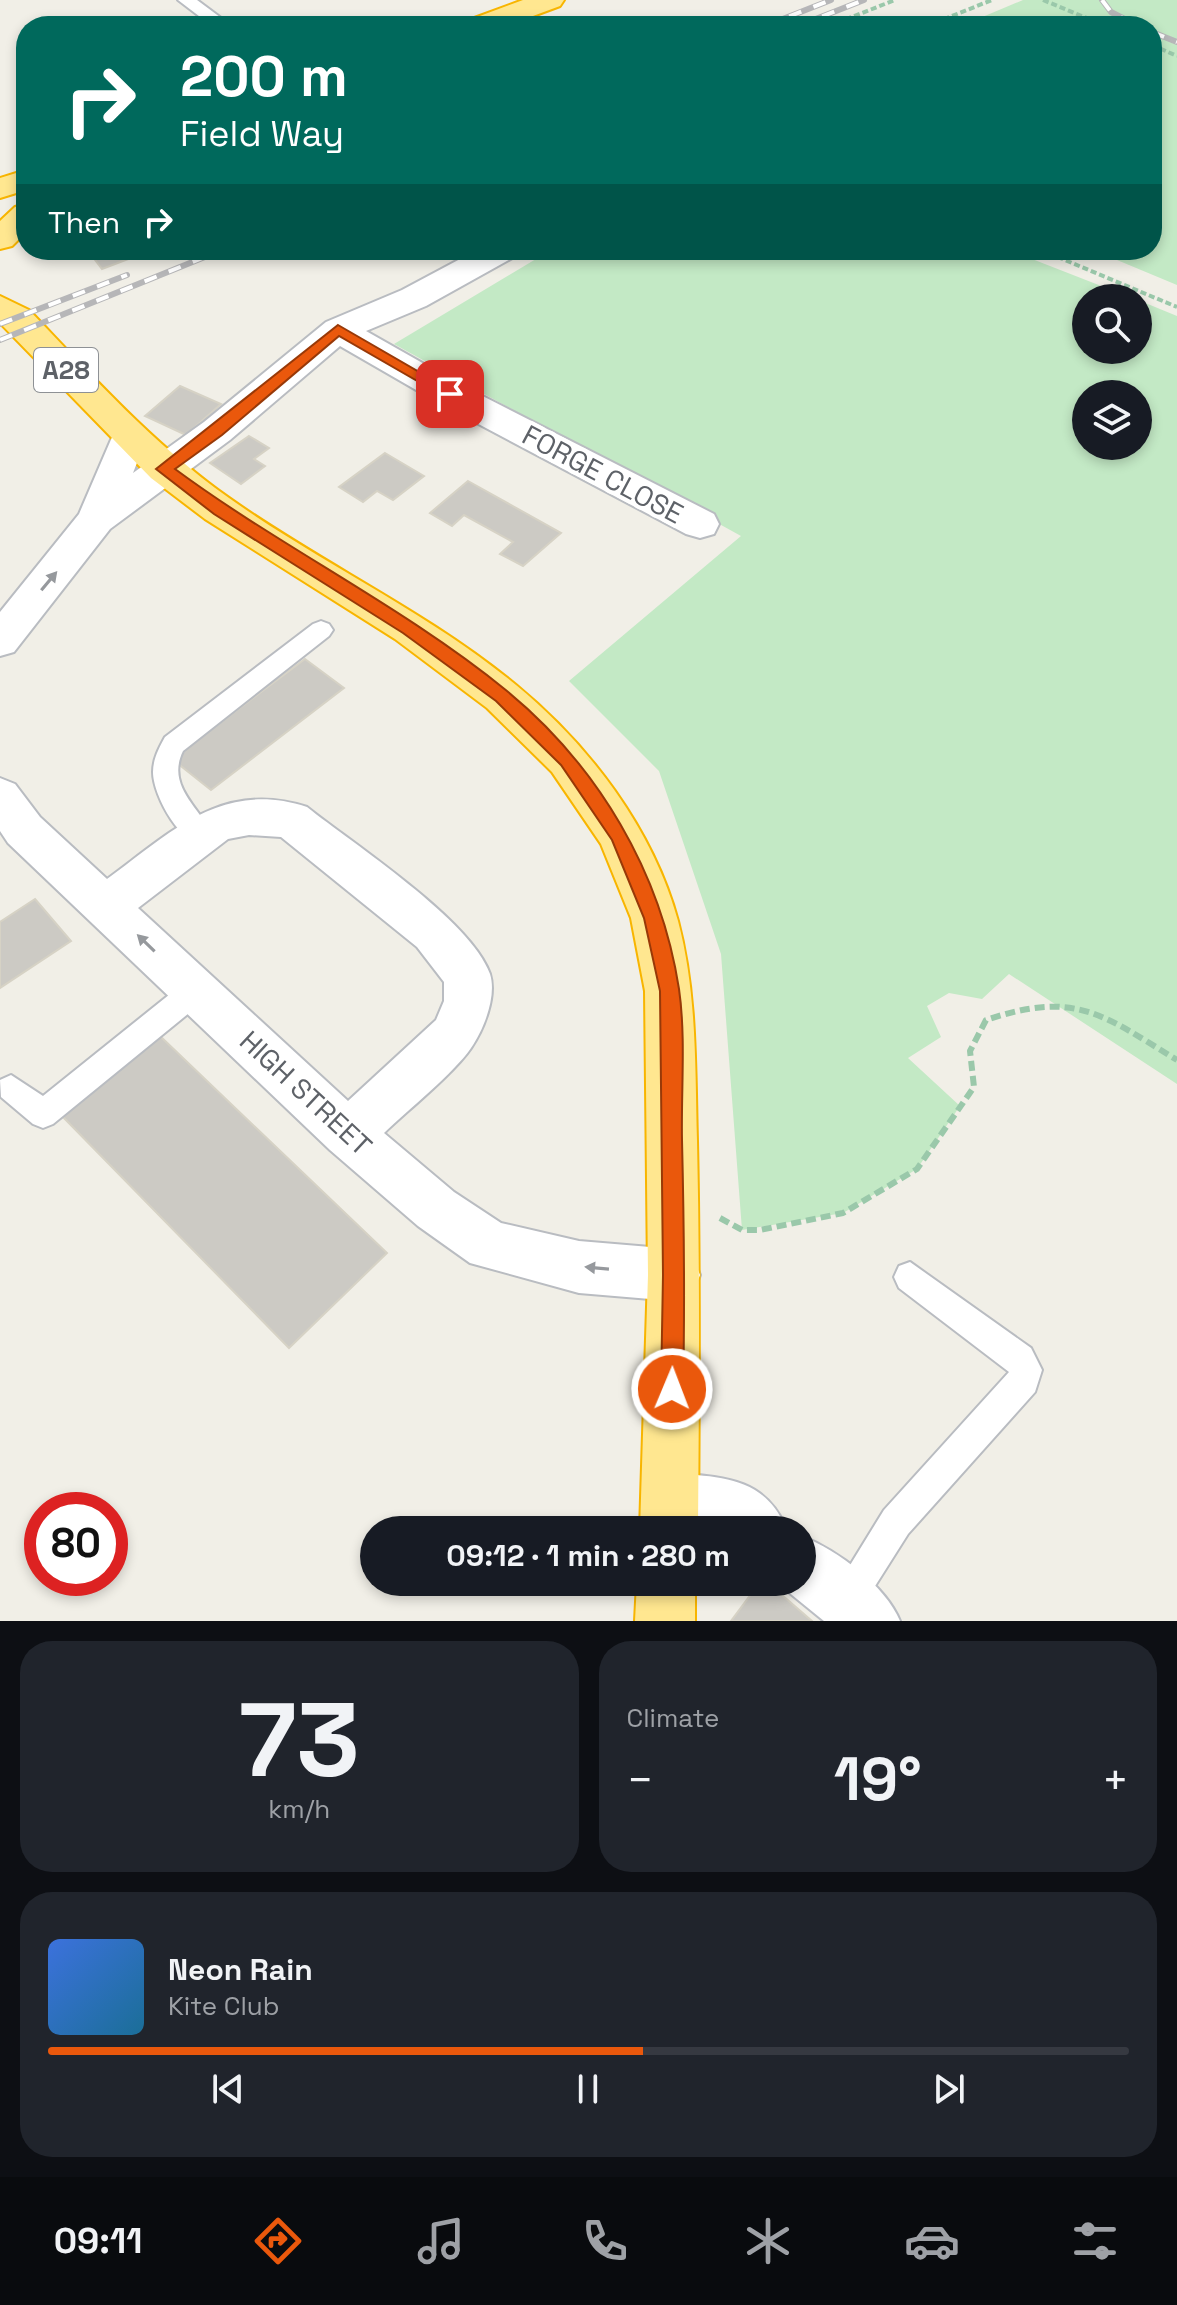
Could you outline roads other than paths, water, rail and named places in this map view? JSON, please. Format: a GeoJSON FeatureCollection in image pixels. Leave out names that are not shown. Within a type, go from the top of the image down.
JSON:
{"type":"FeatureCollection","features":[{"type":"Feature","properties":{"kind":"highway"},"geometry":{"type":"LineString","coordinates":[[506,16],[550,0]]}},
{"type":"Feature","properties":{"kind":"highway"},"geometry":{"type":"LineString","coordinates":[[0,239],[16,224]]}},
{"type":"Feature","properties":{"kind":"highway","name":"A28"},"geometry":{"type":"LineString","coordinates":[[0,307],[17,318],[129,437],[164,469],[219,510],[409,628],[502,697],[567,760],[620,836],[654,918],[669,991],[670,1190],[674,1275],[669,1516]]}},
{"type":"Feature","properties":{"kind":"highway"},"geometry":{"type":"LineString","coordinates":[[665,1621],[666,1596]]}},
{"type":"Feature","properties":{"kind":"street"},"geometry":{"type":"LineString","coordinates":[[0,641],[96,519],[217,431],[338,330],[414,298],[484,260]]}},
{"type":"Feature","properties":{"kind":"street","name":"FORGE CLOSE"},"geometry":{"type":"LineString","coordinates":[[338,330],[443,401],[700,524]]}},
{"type":"Feature","properties":{"kind":"street"},"geometry":{"type":"LineString","coordinates":[[96,519],[129,437]]}},
{"type":"Feature","properties":{"kind":"street"},"geometry":{"type":"LineString","coordinates":[[107,905],[216,824],[249,817],[291,820],[433,933],[467,976],[468,1001],[454,1034],[348,1134]]}},
{"type":"Feature","properties":{"kind":"street","name":"HIGH STREET"},"geometry":{"type":"LineString","coordinates":[[8,826],[107,905],[348,1134],[436,1209],[489,1245],[579,1267],[674,1275]]}},
{"type":"Feature","properties":{"kind":"street"},"geometry":{"type":"LineString","coordinates":[[669,1516],[730,1507],[741,1516]]}},
{"type":"Feature","properties":{"kind":"street"},"geometry":{"type":"LineString","coordinates":[[816,1576],[858,1611]]}},
{"type":"Feature","properties":{"kind":"lane"},"geometry":{"type":"LineString","coordinates":[[186,0],[209,16]]}},
{"type":"Feature","properties":{"kind":"lane"},"geometry":{"type":"LineString","coordinates":[[200,835],[174,802],[164,777],[165,758],[174,744],[321,630]]}},
{"type":"Feature","properties":{"kind":"lane"},"geometry":{"type":"LineString","coordinates":[[11,1088],[43,1114],[195,991]]}},
{"type":"Feature","properties":{"kind":"lane"},"geometry":{"type":"LineString","coordinates":[[858,1611],[896,1522],[1024,1381],[1026,1370],[1020,1359],[910,1277]]}},
{"type":"Feature","properties":{"kind":"railway"},"geometry":{"type":"LineString","coordinates":[[790,16],[831,0]]}},
{"type":"Feature","properties":{"kind":"railway"},"geometry":{"type":"LineString","coordinates":[[823,16],[864,0]]}},
{"type":"Feature","properties":{"kind":"railway"},"geometry":{"type":"LineString","coordinates":[[1102,0],[1111,12],[1119,16]]}},
{"type":"Feature","properties":{"kind":"railway"},"geometry":{"type":"LineString","coordinates":[[1162,36],[1177,42]]}},
{"type":"Feature","properties":{"kind":"railway"},"geometry":{"type":"LineString","coordinates":[[0,340],[197,260]]}},
{"type":"Feature","properties":{"kind":"railway"},"geometry":{"type":"LineString","coordinates":[[0,324],[127,275]]}}]}
